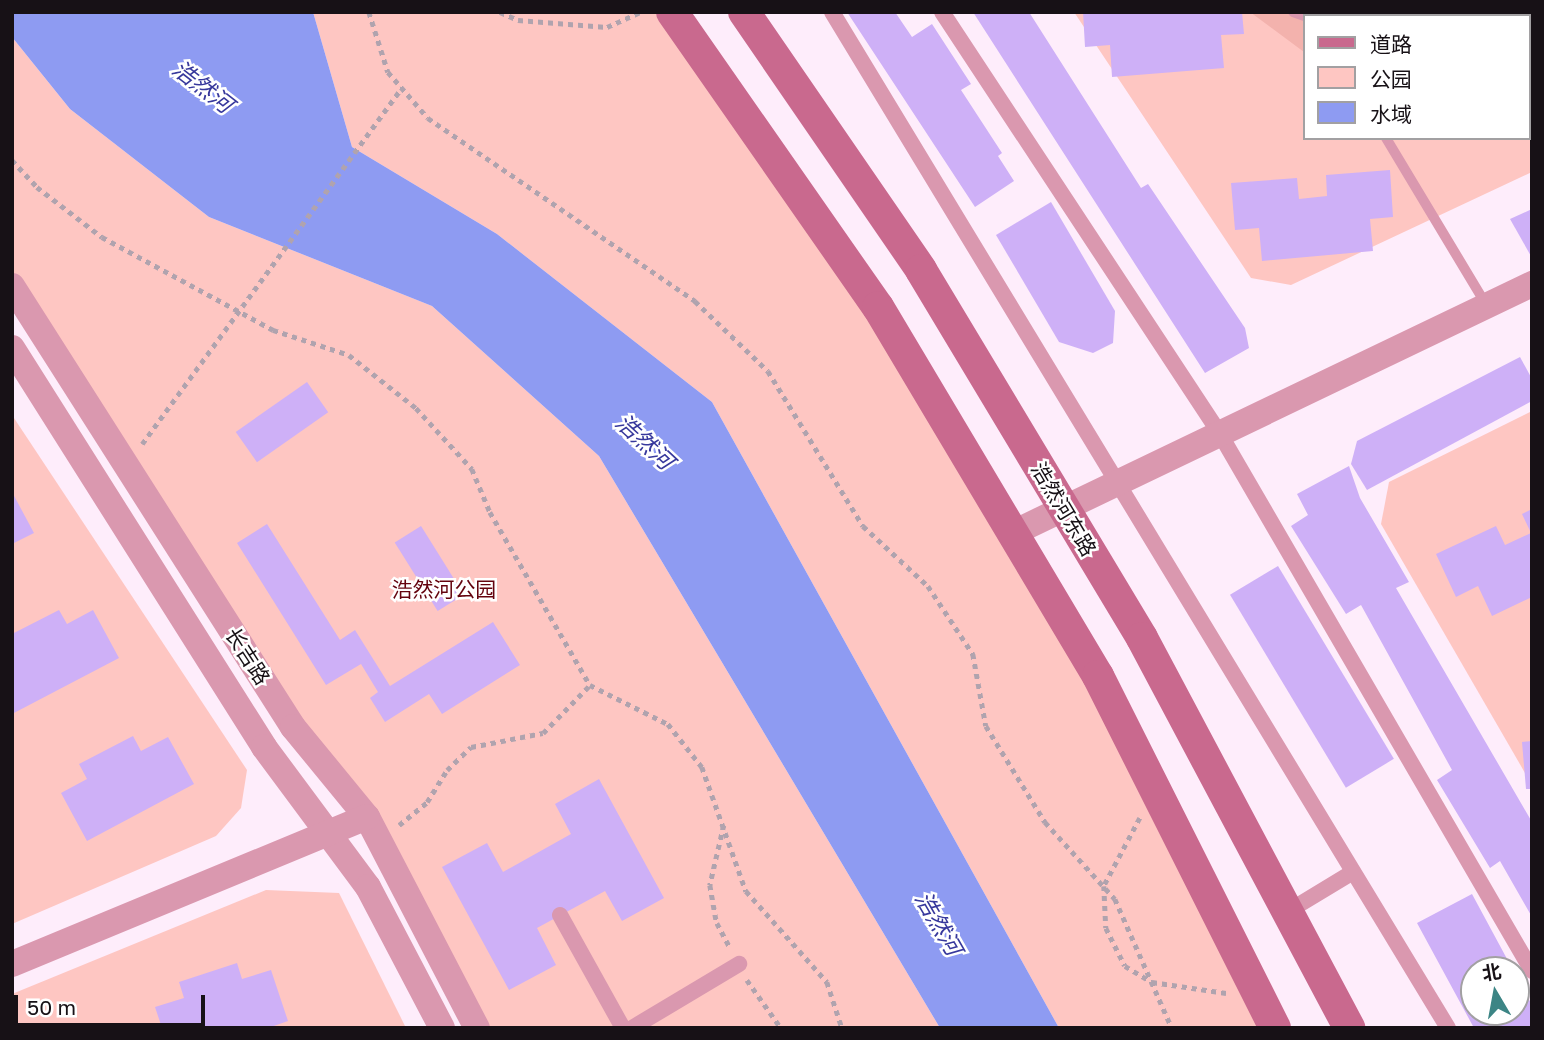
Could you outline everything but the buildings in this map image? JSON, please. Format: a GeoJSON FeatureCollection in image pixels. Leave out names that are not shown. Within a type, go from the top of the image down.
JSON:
{"type":"FeatureCollection","features":[{"type":"Feature","properties":{"kind":"main road"},"geometry":{"type":"LineString","coordinates":[[672,12],[878,307],[1098,676],[1275,1028]]}},
{"type":"Feature","properties":{"kind":"main road","name":"浩然河东路"},"geometry":{"type":"LineString","coordinates":[[744,12],[921,270],[1142,638],[1349,1028]]}},
{"type":"Feature","properties":{"kind":"street"},"geometry":{"type":"LineString","coordinates":[[832,12],[1448,1028]]}},
{"type":"Feature","properties":{"kind":"street"},"geometry":{"type":"LineString","coordinates":[[942,12],[1220,434],[1532,971]]}},
{"type":"Feature","properties":{"kind":"street"},"geometry":{"type":"LineString","coordinates":[[1013,533],[1532,284]]}},
{"type":"Feature","properties":{"kind":"street","name":"长吉路"},"geometry":{"type":"LineString","coordinates":[[12,286],[293,727],[372,826],[477,1028]]}},
{"type":"Feature","properties":{"kind":"street","name":"长吉路"},"geometry":{"type":"LineString","coordinates":[[12,348],[264,747],[330,832],[368,887],[442,1028]]}},
{"type":"Feature","properties":{"kind":"street"},"geometry":{"type":"LineString","coordinates":[[12,964],[330,832],[372,826]]}},
{"type":"Feature","properties":{"kind":"street"},"geometry":{"type":"LineString","coordinates":[[1287,912],[1353,872]]}},
{"type":"Feature","properties":{"kind":"street"},"geometry":{"type":"LineString","coordinates":[[560,915],[623,1028]]}},
{"type":"Feature","properties":{"kind":"street"},"geometry":{"type":"LineString","coordinates":[[632,1028],[739,964]]}},
{"type":"Feature","properties":{"kind":"lane"},"geometry":{"type":"LineString","coordinates":[[1386,140],[1487,306]]}},
{"type":"Feature","properties":{"kind":"path"},"geometry":{"type":"LineString","coordinates":[[369,12],[388,72],[428,118],[695,301],[768,371],[863,526],[928,586],[973,654],[986,726],[1045,822],[1115,900],[1172,1028]]}},
{"type":"Feature","properties":{"kind":"path"},"geometry":{"type":"LineString","coordinates":[[500,12],[518,20],[607,27],[640,12]]}},
{"type":"Feature","properties":{"kind":"path"},"geometry":{"type":"LineString","coordinates":[[127,465],[238,309],[402,88]]}},
{"type":"Feature","properties":{"kind":"path"},"geometry":{"type":"LineString","coordinates":[[12,160],[37,187],[102,237],[273,330],[349,355],[416,408],[472,470],[490,512],[590,685],[668,724],[702,767],[746,891],[827,982],[842,1028]]}},
{"type":"Feature","properties":{"kind":"path"},"geometry":{"type":"LineString","coordinates":[[372,826],[402,824],[427,802],[447,770],[471,747],[542,733],[590,685]]}},
{"type":"Feature","properties":{"kind":"path"},"geometry":{"type":"LineString","coordinates":[[1155,789],[1104,887],[1106,928],[1125,966],[1152,982],[1259,997]]}},
{"type":"Feature","properties":{"kind":"path"},"geometry":{"type":"LineString","coordinates":[[724,824],[710,885],[717,923],[739,964],[781,1028]]}},
{"type":"Feature","properties":{"kind":"green space"},"geometry":{"type":"Polygon","coordinates":[[[313,12],[672,12],[878,307],[1275,1028],[1059,1028],[712,402],[497,234],[352,147],[313,12]]]}},
{"type":"Feature","properties":{"kind":"green space"},"geometry":{"type":"Polygon","coordinates":[[[1074,12],[1532,12],[1532,172],[1291,285],[1251,278],[1074,12]]]}},
{"type":"Feature","properties":{"kind":"green space","name":"浩然河公园"},"geometry":{"type":"Polygon","coordinates":[[[12,37],[70,109],[209,217],[432,306],[599,456],[940,1028],[477,1028],[367,817],[12,286],[12,37]]]}},
{"type":"Feature","properties":{"kind":"green space"},"geometry":{"type":"Polygon","coordinates":[[[1532,411],[1532,785],[1381,524],[1389,482],[1532,411]]]}},
{"type":"Feature","properties":{"kind":"green space"},"geometry":{"type":"Polygon","coordinates":[[[12,415],[247,770],[241,808],[216,836],[12,924],[12,415]]]}},
{"type":"Feature","properties":{"kind":"green space"},"geometry":{"type":"Polygon","coordinates":[[[266,890],[339,893],[406,1028],[12,1028],[12,994],[266,890]]]}},
{"type":"Feature","properties":{"kind":"shaded area"},"geometry":{"type":"Polygon","coordinates":[[[1250,12],[1532,12],[1532,24],[1530,14],[1302,14],[1302,51],[1250,12]]]}},
{"type":"Feature","properties":{"kind":"water","name":"浩然河"},"geometry":{"type":"Polygon","coordinates":[[[12,12],[313,12],[352,147],[497,234],[712,402],[1059,1028],[940,1028],[599,456],[432,306],[209,217],[70,109],[12,37],[12,12]]]}}]}
